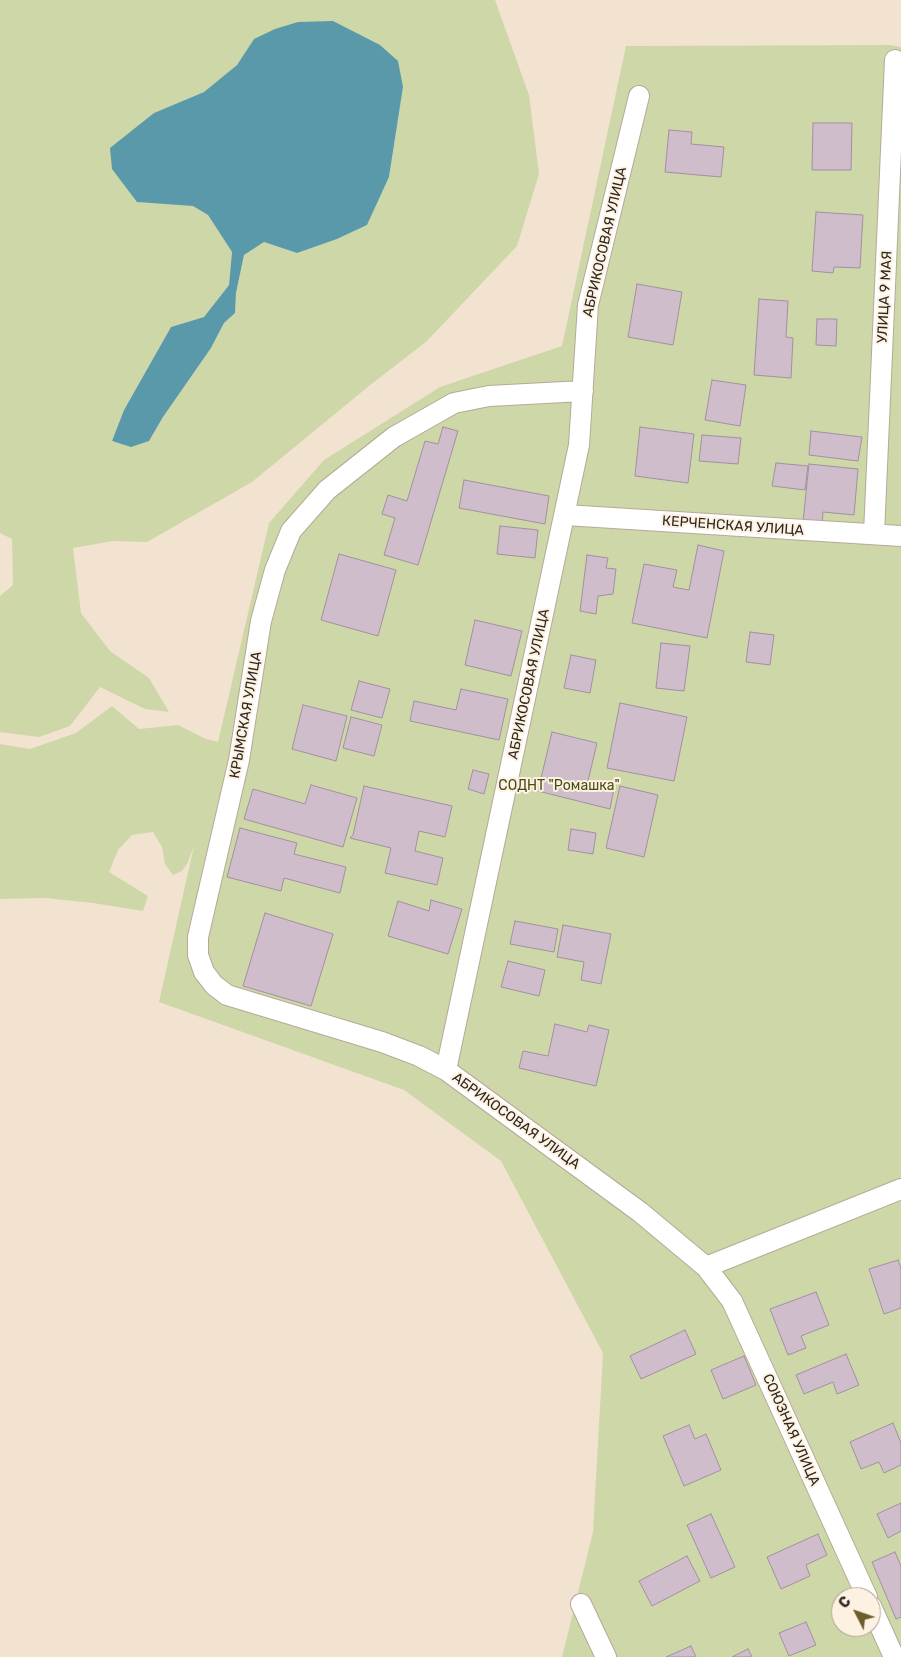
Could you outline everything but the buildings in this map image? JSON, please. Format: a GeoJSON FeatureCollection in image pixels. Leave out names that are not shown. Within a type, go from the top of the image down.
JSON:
{"type":"FeatureCollection","features":[{"type":"Feature","properties":{"kind":"street","name":"УЛИЦА 9 МАЯ"},"geometry":{"type":"LineString","coordinates":[[874,534],[895,60]]}},
{"type":"Feature","properties":{"kind":"street","name":"АБРИКОСОВАЯ УЛИЦА"},"geometry":{"type":"LineString","coordinates":[[639,96],[588,305],[580,446],[446,1070],[640,1212],[706,1268]]}},
{"type":"Feature","properties":{"kind":"street","name":"КРЫМСКАЯ УЛИЦА"},"geometry":{"type":"LineString","coordinates":[[446,1070],[418,1056],[382,1042],[227,995],[214,986],[204,972],[198,955],[198,937],[239,760],[262,621],[275,570],[291,531],[327,490],[394,437],[454,403],[489,396],[583,391]]}},
{"type":"Feature","properties":{"kind":"street","name":"КЕРЧЕНСКАЯ УЛИЦА"},"geometry":{"type":"LineString","coordinates":[[566,515],[693,522],[795,531],[901,536]]}},
{"type":"Feature","properties":{"kind":"street"},"geometry":{"type":"LineString","coordinates":[[706,1268],[901,1189]]}},
{"type":"Feature","properties":{"kind":"street","name":"СОЮЗНАЯ УЛИЦА"},"geometry":{"type":"LineString","coordinates":[[706,1268],[732,1301],[862,1587]]}},
{"type":"Feature","properties":{"kind":"street"},"geometry":{"type":"LineString","coordinates":[[581,1604],[606,1657]]}},
{"type":"Feature","properties":{"kind":"street"},"geometry":{"type":"LineString","coordinates":[[881,1628],[894,1657]]}},
{"type":"Feature","properties":{"kind":"green space"},"geometry":{"type":"Polygon","coordinates":[[[0,0],[495,0],[529,95],[539,174],[517,246],[427,341],[252,482],[147,542],[113,541],[73,548],[81,613],[110,651],[149,678],[169,712],[145,709],[100,687],[70,726],[39,737],[0,732],[0,596],[13,585],[12,539],[0,533],[0,0]],[[254,39],[237,65],[204,92],[154,113],[137,202],[193,205],[208,215],[232,252],[229,285],[204,317],[171,327],[124,410],[112,442],[149,441],[163,417],[211,348],[224,323],[235,313],[236,293],[244,255],[264,242],[297,253],[337,239],[367,225],[389,177],[403,87],[254,39]]]}},
{"type":"Feature","properties":{"kind":"green space","name":"СОДНТ \"Ромашка\""},"geometry":{"type":"Polygon","coordinates":[[[891,45],[901,47],[901,1657],[562,1657],[593,1532],[603,1353],[501,1161],[404,1090],[159,1002],[194,846],[182,871],[173,875],[165,864],[162,847],[153,832],[132,835],[118,850],[109,872],[148,896],[143,911],[45,898],[0,899],[0,744],[30,749],[76,733],[112,706],[139,729],[178,725],[206,739],[218,742],[269,523],[324,460],[440,387],[562,346],[626,46],[891,45]]]}},
{"type":"Feature","properties":{"kind":"water"},"geometry":{"type":"Polygon","coordinates":[[[333,21],[380,45],[398,61],[403,87],[389,177],[367,225],[337,239],[297,253],[264,242],[244,255],[236,293],[235,313],[224,323],[211,348],[163,417],[149,441],[131,447],[112,441],[124,410],[171,327],[204,317],[229,285],[232,252],[208,215],[193,206],[137,202],[112,169],[110,148],[154,113],[204,92],[237,65],[254,39],[275,29],[298,22],[333,21]]]}}]}
